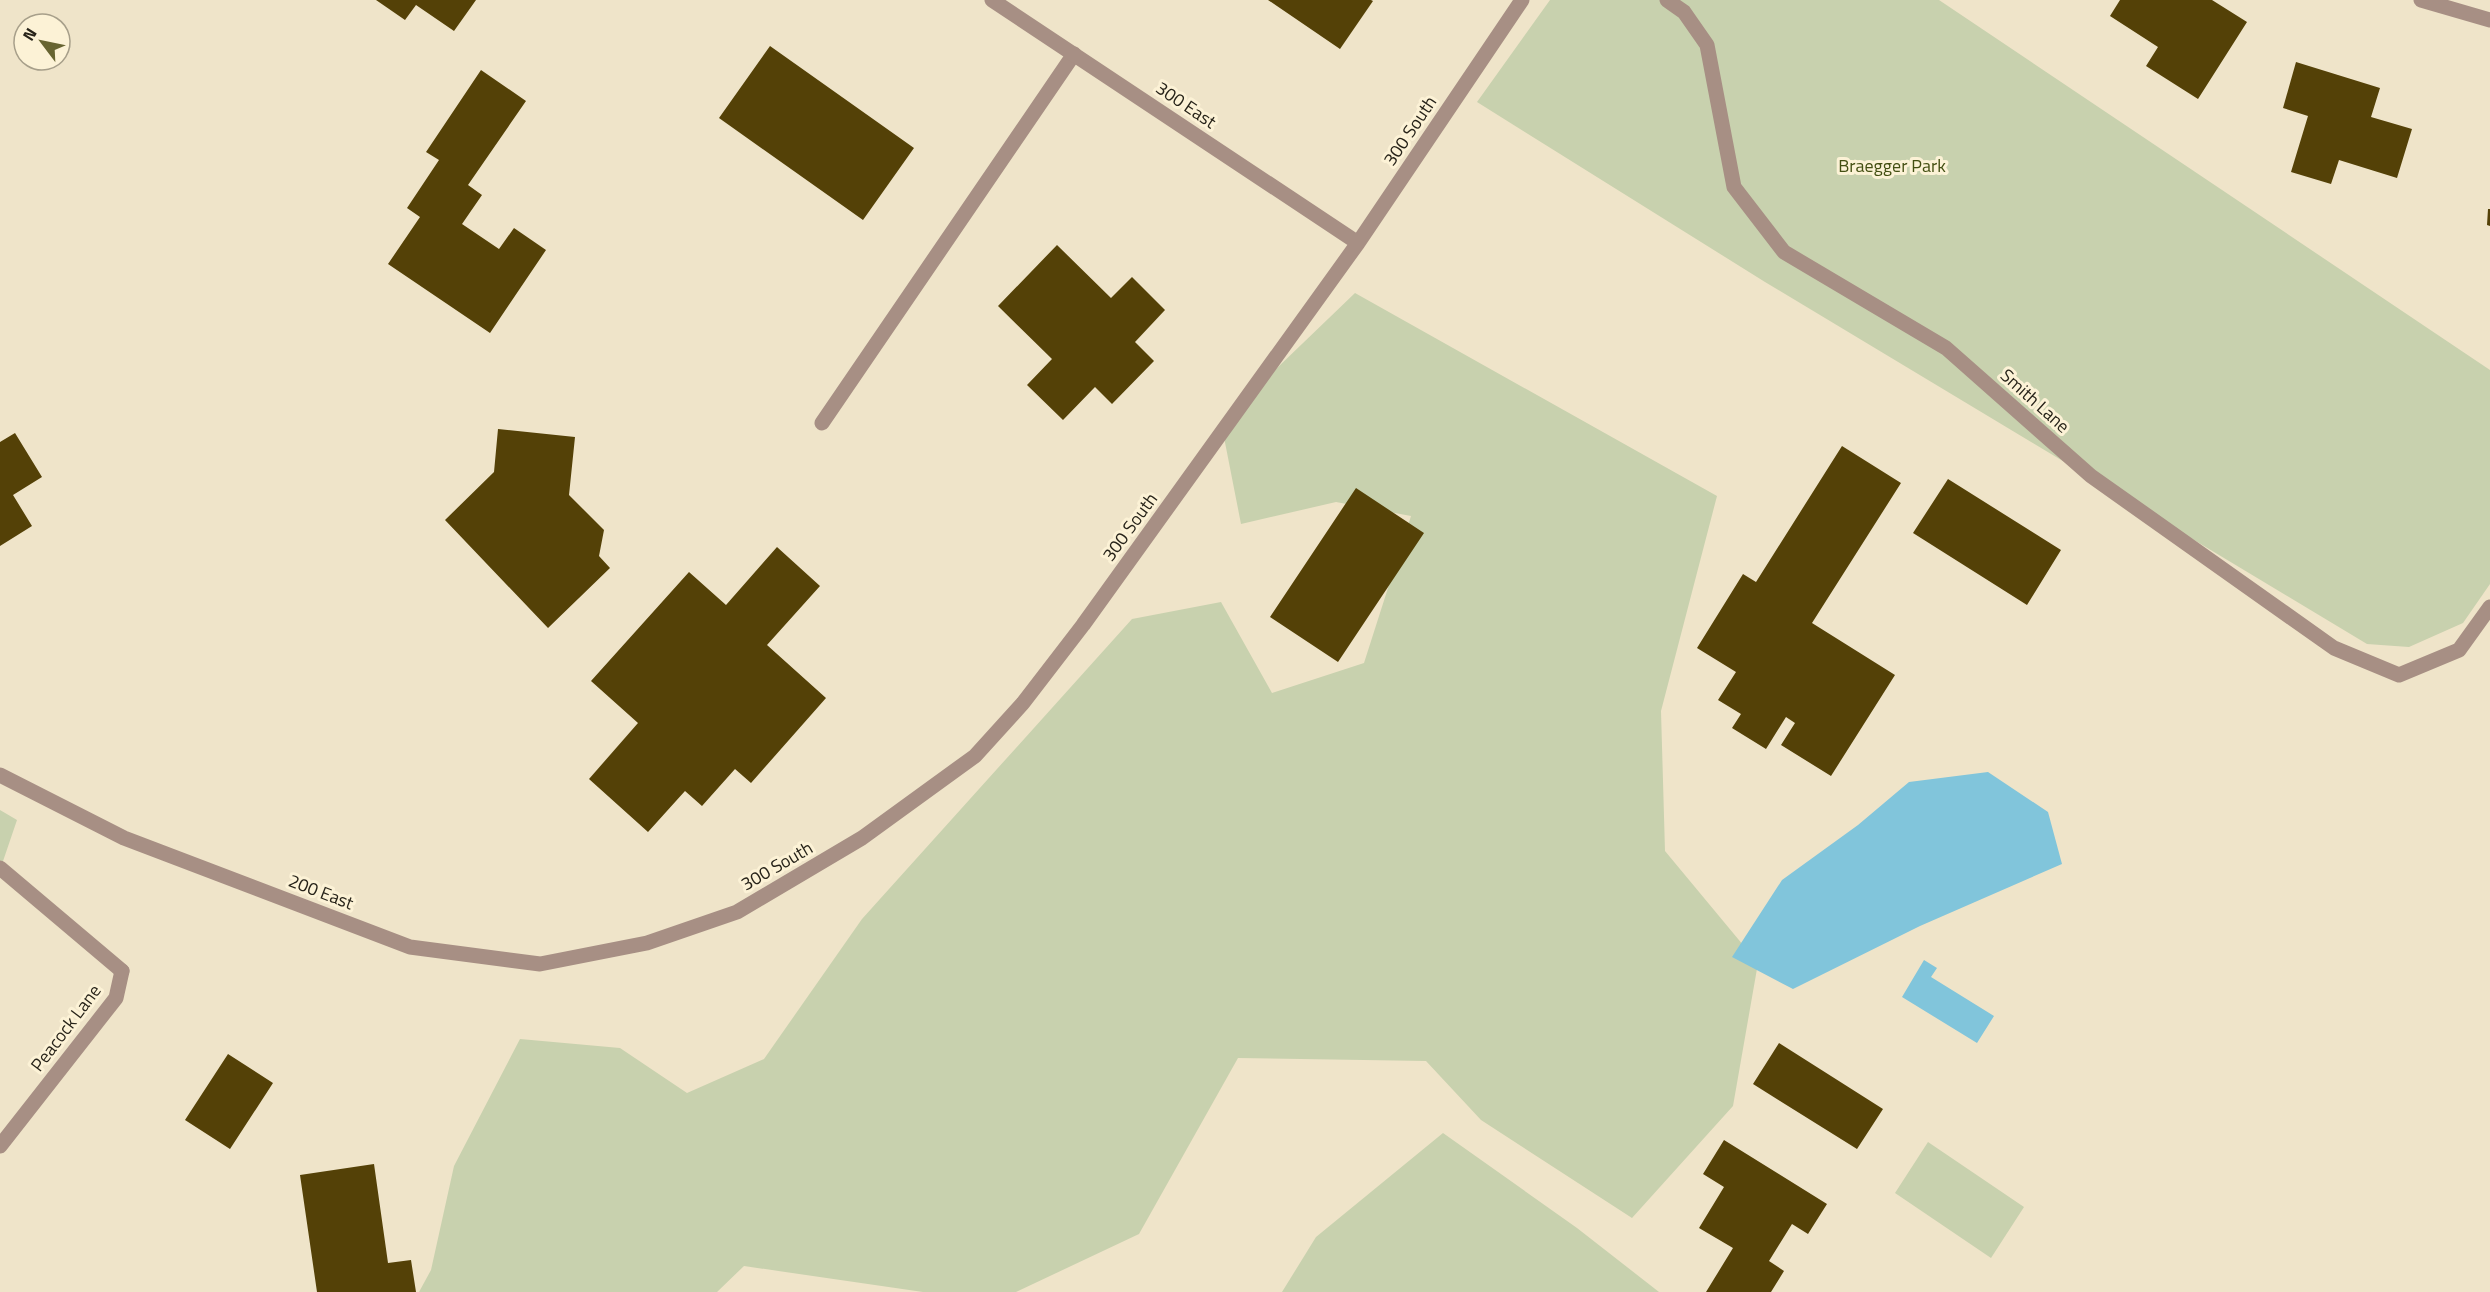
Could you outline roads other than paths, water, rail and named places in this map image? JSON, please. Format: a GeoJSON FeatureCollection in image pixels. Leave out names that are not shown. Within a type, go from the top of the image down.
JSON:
{"type":"FeatureCollection","features":[{"type":"Feature","properties":{"kind":"street","name":"300 East"},"geometry":{"type":"LineString","coordinates":[[992,0],[1358,243]]}},
{"type":"Feature","properties":{"kind":"street","name":"300 South"},"geometry":{"type":"LineString","coordinates":[[647,943],[737,912],[862,838],[975,756],[1023,703],[1083,625],[1358,243],[1522,0]]}},
{"type":"Feature","properties":{"kind":"street","name":"Smith Lane"},"geometry":{"type":"LineString","coordinates":[[1667,0],[1684,12],[1707,45],[1734,187],[1784,252],[1946,348],[2091,477],[2334,648],[2399,675],[2458,650],[2490,607]]}},
{"type":"Feature","properties":{"kind":"street"},"geometry":{"type":"LineString","coordinates":[[2421,0],[2490,20]]}},
{"type":"Feature","properties":{"kind":"street"},"geometry":{"type":"LineString","coordinates":[[822,423],[1074,54]]}},
{"type":"Feature","properties":{"kind":"street","name":"200 East"},"geometry":{"type":"LineString","coordinates":[[0,775],[124,838],[410,947],[540,964],[647,943]]}},
{"type":"Feature","properties":{"kind":"street","name":"Peacock Lane"},"geometry":{"type":"LineString","coordinates":[[0,868],[122,971],[116,998],[0,1146]]}},
{"type":"Feature","properties":{"kind":"water"},"geometry":{"type":"Polygon","coordinates":[[[1988,772],[2048,812],[2062,864],[1920,926],[1793,989],[1732,957],[1782,880],[1858,825],[1909,782],[1988,772]]]}},
{"type":"Feature","properties":{"kind":"water"},"geometry":{"type":"Polygon","coordinates":[[[1924,960],[1937,968],[1931,977],[1994,1016],[1977,1043],[1902,997],[1924,960]]]}},
{"type":"Feature","properties":{"kind":"park label","name":"Braegger Park"},"geometry":{"type":"Point","coordinates":[1892,166]}}]}
